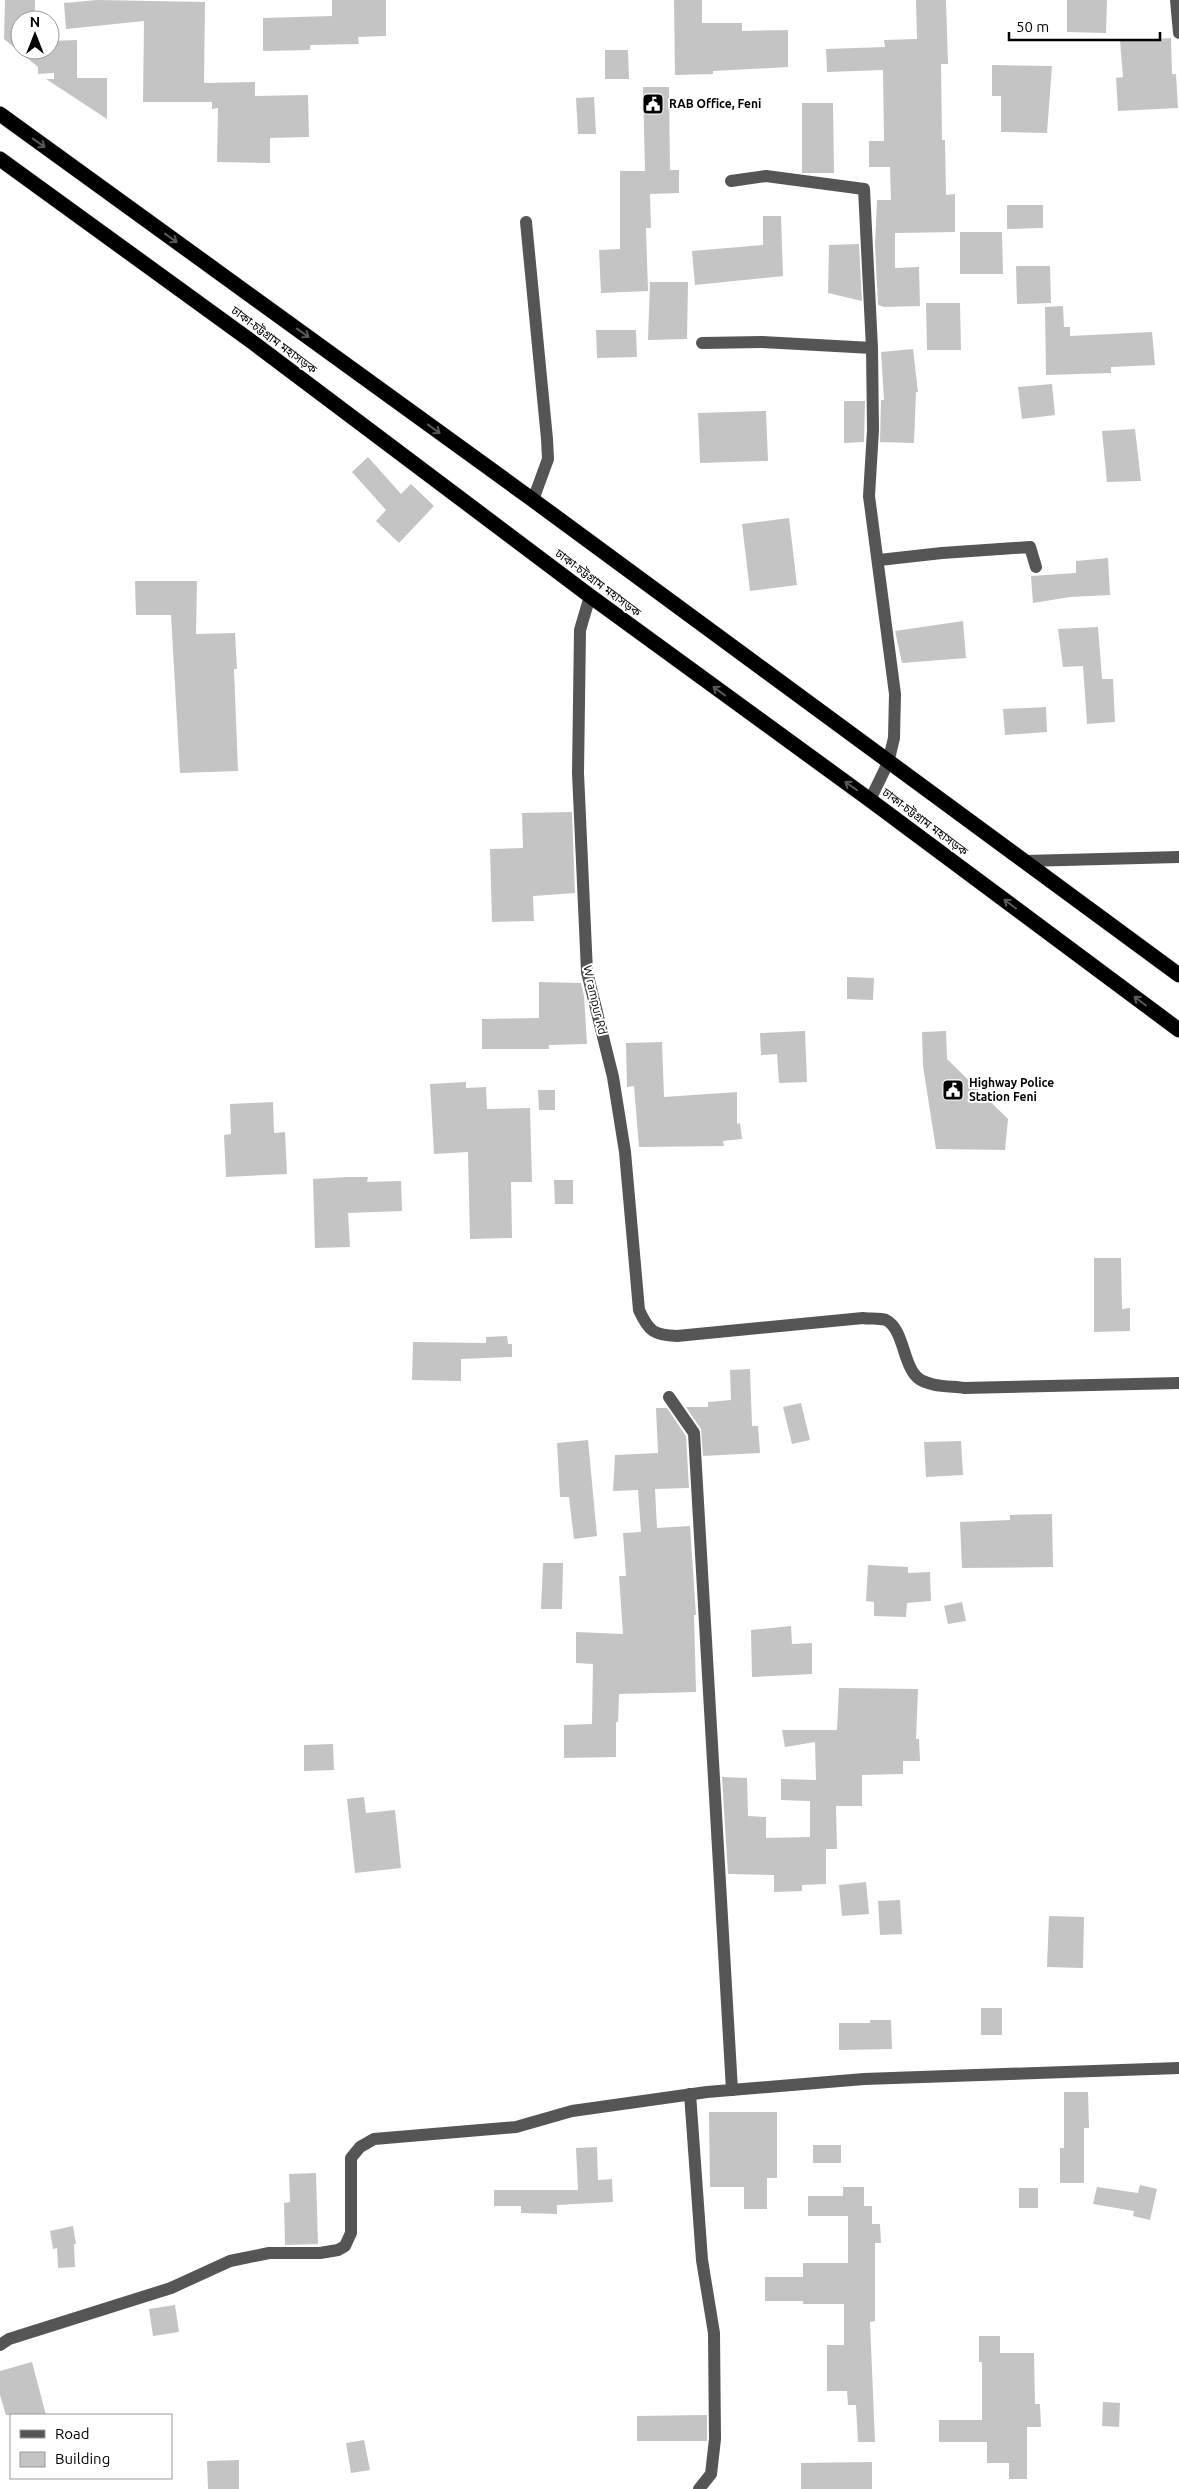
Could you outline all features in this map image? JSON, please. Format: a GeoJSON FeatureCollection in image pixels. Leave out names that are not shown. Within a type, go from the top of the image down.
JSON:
{"type":"FeatureCollection","features":[{"type":"Feature","properties":{"kind":"highway","name":"ঢাকা-চট্টগ্রাম মহাসড়ক"},"geometry":{"type":"LineString","coordinates":[[0,114],[533,500],[888,763],[1179,975]]}},
{"type":"Feature","properties":{"kind":"highway","name":"ঢাকা-চট্টগ্রাম মহাসড়ক"},"geometry":{"type":"LineString","coordinates":[[0,158],[255,344],[590,596],[870,800],[1179,1030]]}},
{"type":"Feature","properties":{"kind":"street"},"geometry":{"type":"LineString","coordinates":[[1176,0],[1179,32]]}},
{"type":"Feature","properties":{"kind":"street"},"geometry":{"type":"LineString","coordinates":[[731,181],[766,176],[864,189],[872,348],[873,430],[870,496],[895,694],[894,738],[888,763],[870,800]]}},
{"type":"Feature","properties":{"kind":"street"},"geometry":{"type":"LineString","coordinates":[[526,222],[548,459],[533,500]]}},
{"type":"Feature","properties":{"kind":"street"},"geometry":{"type":"LineString","coordinates":[[702,343],[762,342],[872,348]]}},
{"type":"Feature","properties":{"kind":"street"},"geometry":{"type":"LineString","coordinates":[[879,560],[942,553],[1030,547],[1036,567]]}},
{"type":"Feature","properties":{"kind":"street","name":"W rampur Rd"},"geometry":{"type":"LineString","coordinates":[[590,596],[580,630],[578,773],[587,972],[613,1077],[624,1152],[639,1310],[645,1324],[658,1336],[677,1336],[863,1318],[886,1320],[896,1329],[908,1362],[918,1378],[931,1384],[964,1388],[1179,1383]]}},
{"type":"Feature","properties":{"kind":"street"},"geometry":{"type":"LineString","coordinates":[[1025,861],[1179,857]]}},
{"type":"Feature","properties":{"kind":"street"},"geometry":{"type":"LineString","coordinates":[[669,1397],[694,1433],[732,2090]]}},
{"type":"Feature","properties":{"kind":"street"},"geometry":{"type":"LineString","coordinates":[[0,2345],[9,2339],[80,2315],[171,2288],[230,2261],[270,2253],[320,2253],[338,2250],[345,2246],[351,2233],[351,2158],[360,2147],[374,2139],[516,2127],[572,2111],[732,2090],[864,2079],[1179,2068]]}},
{"type":"Feature","properties":{"kind":"street"},"geometry":{"type":"LineString","coordinates":[[690,2094],[702,2260],[714,2333],[715,2439],[710,2474],[699,2489]]}},
{"type":"Feature","properties":{"kind":"building"},"geometry":{"type":"Polygon","coordinates":[[[5,0],[35,0],[35,10],[10,10],[10,44],[4,39],[5,0]]]}},
{"type":"Feature","properties":{"kind":"building"},"geometry":{"type":"Polygon","coordinates":[[[97,0],[205,2],[204,83],[255,82],[255,96],[308,95],[309,137],[270,138],[270,163],[217,162],[218,108],[212,109],[212,102],[143,102],[144,21],[66,29],[64,3],[97,0]]]}},
{"type":"Feature","properties":{"kind":"building"},"geometry":{"type":"Polygon","coordinates":[[[332,0],[386,0],[386,36],[358,37],[359,44],[310,45],[310,50],[263,51],[263,18],[332,16],[332,0]]]}},
{"type":"Feature","properties":{"kind":"building"},"geometry":{"type":"Polygon","coordinates":[[[674,0],[702,0],[702,23],[742,23],[742,31],[788,30],[788,67],[713,71],[713,74],[675,75],[674,0]]]}},
{"type":"Feature","properties":{"kind":"building"},"geometry":{"type":"Polygon","coordinates":[[[916,0],[946,0],[948,64],[941,64],[942,140],[945,140],[946,195],[955,194],[955,232],[895,233],[895,268],[919,267],[920,306],[884,307],[878,305],[875,244],[877,200],[891,200],[890,167],[869,167],[869,141],[884,141],[883,70],[827,72],[826,49],[885,47],[884,40],[917,39],[916,0]]]}},
{"type":"Feature","properties":{"kind":"building"},"geometry":{"type":"Polygon","coordinates":[[[1067,0],[1107,0],[1106,33],[1067,32],[1067,0]]]}},
{"type":"Feature","properties":{"kind":"building"},"geometry":{"type":"Polygon","coordinates":[[[1171,38],[1172,74],[1176,74],[1178,108],[1118,111],[1116,78],[1123,77],[1120,41],[1171,38]]]}},
{"type":"Feature","properties":{"kind":"building"},"geometry":{"type":"Polygon","coordinates":[[[77,40],[77,78],[107,78],[107,119],[46,79],[54,79],[54,73],[38,74],[38,67],[30,60],[60,60],[60,41],[77,40]]]}},
{"type":"Feature","properties":{"kind":"building"},"geometry":{"type":"Polygon","coordinates":[[[605,50],[628,50],[629,79],[605,79],[605,50]]]}},
{"type":"Feature","properties":{"kind":"building"},"geometry":{"type":"Polygon","coordinates":[[[992,65],[1052,66],[1047,133],[1001,132],[1001,96],[992,96],[992,65]]]}},
{"type":"Feature","properties":{"kind":"building"},"geometry":{"type":"Polygon","coordinates":[[[643,87],[669,87],[670,170],[679,170],[679,193],[650,194],[651,228],[646,228],[648,291],[601,293],[599,250],[620,249],[620,171],[645,171],[643,87]]]}},
{"type":"Feature","properties":{"kind":"building"},"geometry":{"type":"Polygon","coordinates":[[[594,97],[596,134],[578,134],[576,98],[594,97]]]}},
{"type":"Feature","properties":{"kind":"building"},"geometry":{"type":"Polygon","coordinates":[[[802,103],[833,103],[834,173],[802,173],[802,103]]]}},
{"type":"Feature","properties":{"kind":"building"},"geometry":{"type":"Polygon","coordinates":[[[1007,205],[1043,205],[1043,228],[1007,229],[1007,205]]]}},
{"type":"Feature","properties":{"kind":"building"},"geometry":{"type":"Polygon","coordinates":[[[763,216],[781,216],[783,276],[695,285],[692,251],[763,245],[763,216]]]}},
{"type":"Feature","properties":{"kind":"building"},"geometry":{"type":"Polygon","coordinates":[[[960,232],[1002,232],[1003,274],[960,274],[960,232]]]}},
{"type":"Feature","properties":{"kind":"building"},"geometry":{"type":"Polygon","coordinates":[[[859,244],[862,301],[828,293],[829,245],[859,244]]]}},
{"type":"Feature","properties":{"kind":"building"},"geometry":{"type":"Polygon","coordinates":[[[1016,266],[1050,266],[1051,303],[1017,304],[1016,266]]]}},
{"type":"Feature","properties":{"kind":"building"},"geometry":{"type":"Polygon","coordinates":[[[650,282],[688,282],[687,339],[648,340],[650,282]]]}},
{"type":"Feature","properties":{"kind":"building"},"geometry":{"type":"Polygon","coordinates":[[[926,303],[960,303],[961,350],[927,350],[926,303]]]}},
{"type":"Feature","properties":{"kind":"building"},"geometry":{"type":"Polygon","coordinates":[[[1063,306],[1064,327],[1070,327],[1070,336],[1152,332],[1155,365],[1111,367],[1111,373],[1046,375],[1045,307],[1063,306]]]}},
{"type":"Feature","properties":{"kind":"building"},"geometry":{"type":"Polygon","coordinates":[[[596,330],[636,330],[637,357],[597,358],[596,330]]]}},
{"type":"Feature","properties":{"kind":"building"},"geometry":{"type":"Polygon","coordinates":[[[913,349],[918,392],[916,392],[914,443],[880,442],[881,400],[884,400],[881,352],[913,349]]]}},
{"type":"Feature","properties":{"kind":"building"},"geometry":{"type":"Polygon","coordinates":[[[1052,384],[1055,415],[1022,419],[1018,387],[1052,384]]]}},
{"type":"Feature","properties":{"kind":"building"},"geometry":{"type":"Polygon","coordinates":[[[844,401],[865,401],[864,442],[844,443],[844,401]]]}},
{"type":"Feature","properties":{"kind":"building"},"geometry":{"type":"Polygon","coordinates":[[[766,411],[768,461],[700,463],[698,413],[766,411]]]}},
{"type":"Feature","properties":{"kind":"building"},"geometry":{"type":"Polygon","coordinates":[[[1135,429],[1141,481],[1107,482],[1102,431],[1135,429]]]}},
{"type":"Feature","properties":{"kind":"building"},"geometry":{"type":"Polygon","coordinates":[[[368,457],[401,494],[411,484],[434,506],[399,543],[376,521],[386,510],[352,472],[368,457]]]}},
{"type":"Feature","properties":{"kind":"building"},"geometry":{"type":"Polygon","coordinates":[[[789,518],[797,585],[750,591],[742,524],[789,518]]]}},
{"type":"Feature","properties":{"kind":"building"},"geometry":{"type":"Polygon","coordinates":[[[1108,558],[1110,595],[1070,597],[1033,603],[1031,576],[1076,573],[1076,561],[1108,558]]]}},
{"type":"Feature","properties":{"kind":"building"},"geometry":{"type":"Polygon","coordinates":[[[135,581],[197,581],[196,634],[235,633],[237,669],[234,669],[238,771],[180,773],[171,615],[136,615],[135,581]]]}},
{"type":"Feature","properties":{"kind":"building"},"geometry":{"type":"Polygon","coordinates":[[[963,621],[966,658],[902,663],[895,631],[963,621]]]}},
{"type":"Feature","properties":{"kind":"building"},"geometry":{"type":"Polygon","coordinates":[[[1098,627],[1102,679],[1113,679],[1115,722],[1087,724],[1083,666],[1063,667],[1058,629],[1098,627]]]}},
{"type":"Feature","properties":{"kind":"building"},"geometry":{"type":"Polygon","coordinates":[[[1046,707],[1047,732],[1005,735],[1003,709],[1046,707]]]}},
{"type":"Feature","properties":{"kind":"building"},"geometry":{"type":"Polygon","coordinates":[[[572,812],[575,893],[533,896],[534,921],[492,922],[490,849],[523,848],[522,813],[572,812]]]}},
{"type":"Feature","properties":{"kind":"building"},"geometry":{"type":"Polygon","coordinates":[[[847,977],[874,978],[873,1000],[847,999],[847,977]]]}},
{"type":"Feature","properties":{"kind":"building"},"geometry":{"type":"Polygon","coordinates":[[[539,982],[581,983],[584,996],[587,1044],[549,1045],[549,1049],[482,1049],[482,1019],[539,1018],[539,982]]]}},
{"type":"Feature","properties":{"kind":"building"},"geometry":{"type":"Polygon","coordinates":[[[805,1031],[807,1082],[779,1083],[777,1054],[761,1055],[760,1033],[805,1031]]]}},
{"type":"Feature","properties":{"kind":"building","name":"Highway Police Station Feni"},"geometry":{"type":"Polygon","coordinates":[[[946,1031],[947,1059],[1008,1119],[1005,1150],[936,1149],[923,1066],[922,1032],[946,1031]]]}},
{"type":"Feature","properties":{"kind":"building"},"geometry":{"type":"Polygon","coordinates":[[[662,1042],[664,1097],[737,1092],[737,1124],[740,1123],[742,1139],[723,1141],[724,1146],[639,1147],[634,1086],[627,1087],[626,1043],[662,1042]]]}},
{"type":"Feature","properties":{"kind":"building"},"geometry":{"type":"Polygon","coordinates":[[[466,1082],[466,1088],[486,1087],[487,1109],[530,1108],[532,1182],[511,1182],[512,1238],[470,1239],[468,1152],[434,1154],[430,1084],[466,1082]]]}},
{"type":"Feature","properties":{"kind":"building"},"geometry":{"type":"Polygon","coordinates":[[[538,1090],[555,1090],[555,1110],[539,1110],[538,1090]]]}},
{"type":"Feature","properties":{"kind":"building"},"geometry":{"type":"Polygon","coordinates":[[[273,1102],[274,1133],[285,1132],[287,1174],[226,1177],[224,1135],[231,1134],[230,1104],[273,1102]]]}},
{"type":"Feature","properties":{"kind":"building"},"geometry":{"type":"Polygon","coordinates":[[[368,1177],[367,1182],[401,1181],[402,1211],[348,1213],[350,1247],[315,1248],[313,1179],[368,1177]]]}},
{"type":"Feature","properties":{"kind":"building"},"geometry":{"type":"Polygon","coordinates":[[[554,1180],[573,1180],[573,1204],[555,1204],[554,1180]]]}},
{"type":"Feature","properties":{"kind":"building"},"geometry":{"type":"Polygon","coordinates":[[[1094,1258],[1121,1258],[1122,1309],[1130,1308],[1130,1331],[1094,1332],[1094,1258]]]}},
{"type":"Feature","properties":{"kind":"building"},"geometry":{"type":"Polygon","coordinates":[[[507,1336],[508,1344],[512,1344],[512,1357],[461,1359],[461,1381],[412,1380],[413,1342],[486,1343],[486,1337],[507,1336]]]}},
{"type":"Feature","properties":{"kind":"building"},"geometry":{"type":"Polygon","coordinates":[[[750,1369],[752,1426],[758,1426],[760,1453],[703,1456],[701,1429],[686,1407],[708,1407],[708,1402],[731,1400],[730,1370],[750,1369]]]}},
{"type":"Feature","properties":{"kind":"building"},"geometry":{"type":"Polygon","coordinates":[[[801,1403],[810,1440],[792,1444],[783,1407],[801,1403]]]}},
{"type":"Feature","properties":{"kind":"building"},"geometry":{"type":"Polygon","coordinates":[[[656,1408],[667,1408],[686,1436],[689,1488],[655,1489],[657,1528],[690,1526],[696,1615],[694,1615],[696,1692],[619,1694],[618,1722],[616,1722],[616,1757],[564,1758],[564,1725],[592,1724],[593,1664],[576,1663],[576,1632],[623,1634],[619,1576],[626,1576],[623,1533],[641,1532],[638,1490],[613,1491],[615,1455],[658,1453],[656,1408]]]}},
{"type":"Feature","properties":{"kind":"building"},"geometry":{"type":"Polygon","coordinates":[[[588,1440],[597,1536],[574,1539],[569,1497],[560,1497],[557,1443],[588,1440]]]}},
{"type":"Feature","properties":{"kind":"building"},"geometry":{"type":"Polygon","coordinates":[[[961,1441],[963,1475],[926,1477],[924,1442],[961,1441]]]}},
{"type":"Feature","properties":{"kind":"building"},"geometry":{"type":"Polygon","coordinates":[[[1052,1514],[1053,1567],[962,1568],[960,1522],[1010,1520],[1010,1515],[1052,1514]]]}},
{"type":"Feature","properties":{"kind":"building"},"geometry":{"type":"Polygon","coordinates":[[[543,1563],[563,1563],[562,1609],[541,1609],[543,1563]]]}},
{"type":"Feature","properties":{"kind":"building"},"geometry":{"type":"Polygon","coordinates":[[[868,1565],[908,1567],[908,1573],[930,1572],[931,1601],[907,1603],[906,1617],[874,1616],[874,1602],[866,1601],[868,1565]]]}},
{"type":"Feature","properties":{"kind":"building"},"geometry":{"type":"Polygon","coordinates":[[[962,1602],[966,1621],[948,1624],[944,1606],[962,1602]]]}},
{"type":"Feature","properties":{"kind":"building"},"geometry":{"type":"Polygon","coordinates":[[[791,1626],[792,1644],[812,1643],[812,1674],[752,1677],[751,1630],[791,1626]]]}},
{"type":"Feature","properties":{"kind":"building"},"geometry":{"type":"Polygon","coordinates":[[[839,1688],[918,1689],[916,1739],[919,1739],[920,1761],[903,1761],[903,1774],[862,1775],[862,1806],[836,1806],[837,1849],[826,1849],[826,1884],[802,1885],[802,1891],[774,1892],[774,1875],[728,1874],[722,1777],[747,1778],[748,1816],[766,1817],[766,1838],[810,1837],[810,1801],[781,1800],[781,1779],[816,1780],[815,1742],[785,1747],[782,1730],[837,1730],[839,1688]]]}},
{"type":"Feature","properties":{"kind":"building"},"geometry":{"type":"Polygon","coordinates":[[[333,1744],[334,1770],[304,1771],[304,1745],[333,1744]]]}},
{"type":"Feature","properties":{"kind":"building"},"geometry":{"type":"Polygon","coordinates":[[[364,1797],[366,1813],[395,1810],[401,1868],[355,1873],[347,1799],[364,1797]]]}},
{"type":"Feature","properties":{"kind":"building"},"geometry":{"type":"Polygon","coordinates":[[[866,1882],[869,1914],[842,1916],[839,1885],[866,1882]]]}},
{"type":"Feature","properties":{"kind":"building"},"geometry":{"type":"Polygon","coordinates":[[[900,1900],[902,1934],[880,1935],[878,1901],[900,1900]]]}},
{"type":"Feature","properties":{"kind":"building"},"geometry":{"type":"Polygon","coordinates":[[[1049,1916],[1084,1917],[1083,1968],[1047,1967],[1049,1916]]]}},
{"type":"Feature","properties":{"kind":"building"},"geometry":{"type":"Polygon","coordinates":[[[981,2008],[1002,2008],[1002,2035],[981,2035],[981,2008]]]}},
{"type":"Feature","properties":{"kind":"building"},"geometry":{"type":"Polygon","coordinates":[[[870,2020],[891,2020],[892,2049],[839,2050],[839,2023],[870,2023],[870,2020]]]}},
{"type":"Feature","properties":{"kind":"building"},"geometry":{"type":"Polygon","coordinates":[[[1064,2092],[1088,2092],[1089,2128],[1084,2128],[1084,2183],[1060,2183],[1060,2148],[1064,2148],[1064,2092]]]}},
{"type":"Feature","properties":{"kind":"building"},"geometry":{"type":"Polygon","coordinates":[[[709,2112],[777,2112],[777,2178],[767,2178],[767,2209],[744,2209],[744,2187],[710,2187],[709,2112]]]}},
{"type":"Feature","properties":{"kind":"building"},"geometry":{"type":"Polygon","coordinates":[[[813,2145],[841,2145],[841,2163],[813,2163],[813,2145]]]}},
{"type":"Feature","properties":{"kind":"building"},"geometry":{"type":"Polygon","coordinates":[[[597,2147],[598,2180],[612,2179],[613,2202],[557,2205],[557,2214],[521,2213],[521,2206],[494,2206],[494,2190],[578,2190],[576,2148],[597,2147]]]}},
{"type":"Feature","properties":{"kind":"building"},"geometry":{"type":"Polygon","coordinates":[[[316,2173],[318,2244],[285,2245],[284,2203],[290,2202],[289,2174],[316,2173]]]}},
{"type":"Feature","properties":{"kind":"building"},"geometry":{"type":"Polygon","coordinates":[[[1140,2185],[1157,2189],[1150,2220],[1133,2216],[1134,2211],[1093,2204],[1097,2187],[1138,2193],[1140,2185]]]}},
{"type":"Feature","properties":{"kind":"building"},"geometry":{"type":"Polygon","coordinates":[[[843,2187],[864,2187],[864,2206],[872,2206],[872,2224],[880,2224],[881,2243],[875,2243],[875,2321],[870,2322],[875,2442],[858,2442],[856,2405],[848,2405],[847,2391],[827,2391],[827,2345],[844,2345],[844,2304],[803,2304],[803,2301],[765,2301],[765,2277],[803,2277],[803,2263],[848,2263],[848,2216],[808,2216],[808,2196],[843,2196],[843,2187]]]}},
{"type":"Feature","properties":{"kind":"building"},"geometry":{"type":"Polygon","coordinates":[[[1019,2188],[1038,2188],[1038,2208],[1019,2208],[1019,2188]]]}},
{"type":"Feature","properties":{"kind":"building"},"geometry":{"type":"Polygon","coordinates":[[[73,2226],[76,2244],[74,2244],[75,2267],[58,2268],[57,2248],[53,2249],[50,2231],[73,2226]]]}},
{"type":"Feature","properties":{"kind":"building"},"geometry":{"type":"Polygon","coordinates":[[[175,2305],[179,2332],[153,2336],[149,2309],[175,2305]]]}},
{"type":"Feature","properties":{"kind":"building"},"geometry":{"type":"Polygon","coordinates":[[[979,2336],[1000,2336],[1000,2353],[1034,2353],[1035,2404],[1040,2404],[1041,2427],[1027,2427],[1027,2479],[1009,2479],[1009,2463],[987,2463],[987,2442],[939,2442],[939,2420],[982,2420],[982,2362],[979,2362],[979,2336]]]}},
{"type":"Feature","properties":{"kind":"building"},"geometry":{"type":"Polygon","coordinates":[[[32,2362],[46,2414],[6,2415],[0,2395],[0,2371],[32,2362]]]}},
{"type":"Feature","properties":{"kind":"building"},"geometry":{"type":"Polygon","coordinates":[[[1103,2402],[1120,2403],[1119,2427],[1102,2426],[1103,2402]]]}},
{"type":"Feature","properties":{"kind":"building"},"geometry":{"type":"Polygon","coordinates":[[[707,2415],[707,2441],[637,2441],[637,2416],[707,2415]]]}},
{"type":"Feature","properties":{"kind":"building"},"geometry":{"type":"Polygon","coordinates":[[[364,2440],[370,2470],[351,2473],[346,2443],[364,2440]]]}},
{"type":"Feature","properties":{"kind":"building"},"geometry":{"type":"Polygon","coordinates":[[[239,2460],[239,2489],[208,2489],[207,2461],[239,2460]]]}},
{"type":"Feature","properties":{"kind":"building"},"geometry":{"type":"Polygon","coordinates":[[[872,2462],[872,2489],[801,2489],[801,2463],[872,2462]]]}},
{"type":"Feature","properties":{"kind":"place","name":"RAB Office, Feni"},"geometry":{"type":"Point","coordinates":[653,104]}},
{"type":"Feature","properties":{"kind":"place","name":"Highway Police Station Feni"},"geometry":{"type":"Point","coordinates":[953,1090]}}]}
